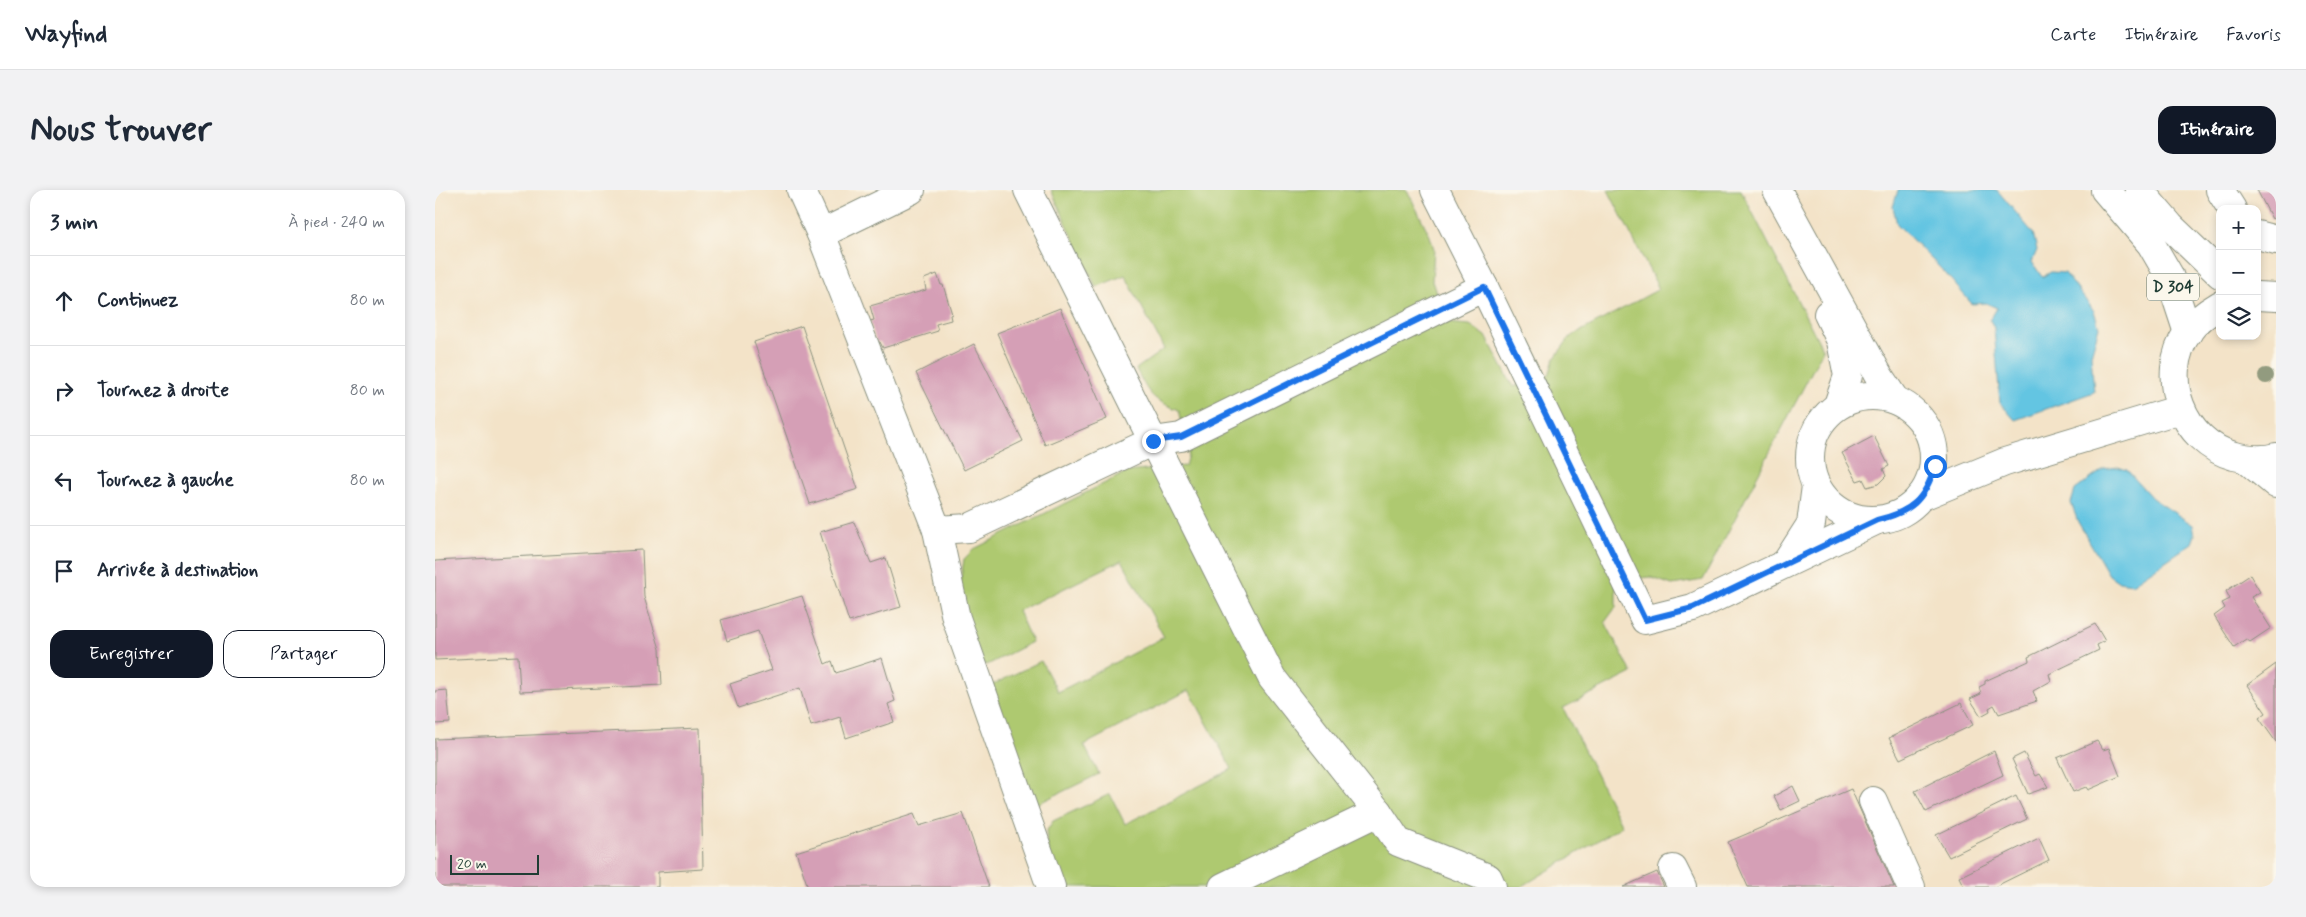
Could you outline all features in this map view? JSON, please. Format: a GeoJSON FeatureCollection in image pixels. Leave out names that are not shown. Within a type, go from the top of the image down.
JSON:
{"type":"FeatureCollection","features":[{"type":"Feature","properties":{"kind":"main road"},"geometry":{"type":"LineString","coordinates":[[801,190],[821,234],[937,530],[955,618],[1051,887]]}},
{"type":"Feature","properties":{"kind":"main road"},"geometry":{"type":"LineString","coordinates":[[821,234],[911,190]]}},
{"type":"Feature","properties":{"kind":"main road"},"geometry":{"type":"LineString","coordinates":[[1028,190],[1272,678],[1378,812],[1398,842],[1488,878],[1492,887]]}},
{"type":"Feature","properties":{"kind":"main road"},"geometry":{"type":"LineString","coordinates":[[1435,190],[1645,620],[1693,608],[1786,562],[1877,520],[1898,515],[1916,504],[1929,486],[1935,466],[1934,445],[1926,425],[1913,410],[1895,400],[1877,396],[1857,397],[1838,405],[1824,419],[1814,436],[1810,455],[1816,486],[1811,524],[1786,562]]}},
{"type":"Feature","properties":{"kind":"main road","name":"D 304"},"geometry":{"type":"LineString","coordinates":[[2105,190],[2151,244],[2169,275],[2188,332]]}},
{"type":"Feature","properties":{"kind":"main road","name":"D 304"},"geometry":{"type":"LineString","coordinates":[[2139,190],[2170,226],[2216,270]]}},
{"type":"Feature","properties":{"kind":"main road"},"geometry":{"type":"LineString","coordinates":[[2221,190],[2230,205]]}},
{"type":"Feature","properties":{"kind":"main road"},"geometry":{"type":"LineString","coordinates":[[1779,194],[1879,376],[1895,400]]}},
{"type":"Feature","properties":{"kind":"main road"},"geometry":{"type":"LineString","coordinates":[[1779,194],[1783,228],[1841,341],[1848,376],[1838,405]]}},
{"type":"Feature","properties":{"kind":"main road"},"geometry":{"type":"LineString","coordinates":[[2261,236],[2276,240]]}},
{"type":"Feature","properties":{"kind":"main road"},"geometry":{"type":"LineString","coordinates":[[937,530],[969,528],[1153,441],[1181,437],[1484,287]]}},
{"type":"Feature","properties":{"kind":"main road"},"geometry":{"type":"LineString","coordinates":[[2261,296],[2276,297]]}},
{"type":"Feature","properties":{"kind":"main road"},"geometry":{"type":"LineString","coordinates":[[2216,307],[2204,314],[2188,332],[2179,350],[2175,370],[2175,390],[2181,409],[2191,428],[2207,443],[2226,453],[2247,459],[2276,457]]}},
{"type":"Feature","properties":{"kind":"main road"},"geometry":{"type":"LineString","coordinates":[[1920,497],[2005,462],[2181,409]]}},
{"type":"Feature","properties":{"kind":"main road"},"geometry":{"type":"LineString","coordinates":[[2247,459],[2276,484]]}},
{"type":"Feature","properties":{"kind":"main road"},"geometry":{"type":"LineString","coordinates":[[1816,486],[1837,510],[1856,518],[1877,520]]}},
{"type":"Feature","properties":{"kind":"main road"},"geometry":{"type":"LineString","coordinates":[[1873,801],[1911,887]]}},
{"type":"Feature","properties":{"kind":"main road"},"geometry":{"type":"LineString","coordinates":[[1223,887],[1378,812]]}},
{"type":"Feature","properties":{"kind":"green space"},"geometry":{"type":"Polygon","coordinates":[[[1051,190],[1407,190],[1430,236],[1434,249],[1432,281],[1446,323],[1470,325],[1486,336],[1513,387],[1549,375],[1554,359],[1570,337],[1659,289],[1608,190],[1741,190],[1823,350],[1703,580],[1672,585],[1650,577],[1616,581],[1616,607],[1605,622],[1632,673],[1563,708],[1622,826],[1521,887],[1052,887],[1046,832],[1053,821],[1110,794],[1125,824],[1232,769],[1189,690],[1084,745],[1099,774],[1033,806],[992,685],[1041,661],[1058,692],[1164,637],[1122,560],[1018,611],[1032,642],[987,665],[977,661],[959,591],[964,559],[974,549],[1127,472],[1185,466],[1189,451],[1179,410],[1162,403],[1152,396],[1136,369],[1164,349],[1125,275],[1096,287],[1051,190]]]}},
{"type":"Feature","properties":{"kind":"water"},"geometry":{"type":"Polygon","coordinates":[[[1898,190],[1997,190],[2033,233],[2037,250],[2032,262],[2042,277],[2051,272],[2065,273],[2094,311],[2099,327],[2091,355],[2094,392],[2015,420],[2000,403],[1994,328],[1990,320],[1997,308],[1986,303],[1972,304],[1946,274],[1897,224],[1893,207],[1898,190]]]}},
{"type":"Feature","properties":{"kind":"water"},"geometry":{"type":"Polygon","coordinates":[[[2118,467],[2127,470],[2152,498],[2193,525],[2195,535],[2192,543],[2132,584],[2119,582],[2109,575],[2078,522],[2071,503],[2075,490],[2104,469],[2118,467]]]}},
{"type":"Feature","properties":{"kind":"building"},"geometry":{"type":"Polygon","coordinates":[[[2257,190],[2276,190],[2276,217],[2272,219],[2257,190]]]}},
{"type":"Feature","properties":{"kind":"building"},"geometry":{"type":"Polygon","coordinates":[[[937,274],[941,285],[943,285],[952,314],[950,315],[951,320],[936,324],[938,331],[883,348],[880,342],[876,342],[870,321],[874,320],[870,306],[926,290],[924,279],[937,274]]]}},
{"type":"Feature","properties":{"kind":"building"},"geometry":{"type":"Polygon","coordinates":[[[1060,308],[1107,419],[1045,445],[997,333],[1060,308]]]}},
{"type":"Feature","properties":{"kind":"building"},"geometry":{"type":"Polygon","coordinates":[[[802,326],[858,489],[810,504],[754,342],[802,326]]]}},
{"type":"Feature","properties":{"kind":"building"},"geometry":{"type":"Polygon","coordinates":[[[974,344],[1023,441],[964,470],[916,373],[974,344]]]}},
{"type":"Feature","properties":{"kind":"building"},"geometry":{"type":"Polygon","coordinates":[[[1874,436],[1889,466],[1883,469],[1886,476],[1878,484],[1867,487],[1863,479],[1857,481],[1842,453],[1874,436]]]}},
{"type":"Feature","properties":{"kind":"building"},"geometry":{"type":"Polygon","coordinates":[[[854,522],[871,563],[886,558],[901,607],[849,622],[820,532],[854,522]]]}},
{"type":"Feature","properties":{"kind":"building"},"geometry":{"type":"Polygon","coordinates":[[[642,550],[644,597],[660,649],[662,685],[520,692],[518,656],[435,660],[435,561],[642,550]]]}},
{"type":"Feature","properties":{"kind":"building"},"geometry":{"type":"Polygon","coordinates":[[[2250,575],[2260,592],[2251,597],[2271,628],[2250,642],[2246,639],[2234,647],[2214,616],[2225,608],[2222,603],[2230,599],[2226,591],[2250,575]]]}},
{"type":"Feature","properties":{"kind":"building"},"geometry":{"type":"Polygon","coordinates":[[[802,596],[825,664],[832,661],[836,673],[882,658],[895,701],[888,704],[894,722],[846,738],[840,717],[811,726],[800,688],[738,708],[730,684],[772,670],[758,631],[727,641],[721,620],[802,596]]]}},
{"type":"Feature","properties":{"kind":"building"},"geometry":{"type":"Polygon","coordinates":[[[2095,624],[2105,641],[2097,645],[2099,650],[2049,674],[2051,681],[2033,691],[2037,701],[1999,714],[1994,705],[1989,708],[1990,711],[1981,716],[1970,699],[1981,694],[1979,687],[1985,684],[1985,681],[2029,661],[2028,657],[2095,624]]]}},
{"type":"Feature","properties":{"kind":"building"},"geometry":{"type":"Polygon","coordinates":[[[2276,664],[2276,742],[2259,718],[2266,713],[2247,685],[2276,664]]]}},
{"type":"Feature","properties":{"kind":"building"},"geometry":{"type":"Polygon","coordinates":[[[447,690],[450,723],[435,724],[435,691],[447,690]]]}},
{"type":"Feature","properties":{"kind":"building"},"geometry":{"type":"Polygon","coordinates":[[[1961,703],[1973,725],[1900,759],[1889,738],[1961,703]]]}},
{"type":"Feature","properties":{"kind":"building"},"geometry":{"type":"Polygon","coordinates":[[[700,728],[703,869],[658,872],[658,887],[435,887],[435,739],[700,728]]]}},
{"type":"Feature","properties":{"kind":"building"},"geometry":{"type":"Polygon","coordinates":[[[2097,741],[2103,750],[2109,748],[2120,776],[2088,790],[2086,787],[2073,792],[2057,758],[2097,741]]]}},
{"type":"Feature","properties":{"kind":"building"},"geometry":{"type":"Polygon","coordinates":[[[1994,751],[2003,775],[1926,812],[1915,791],[1994,751]]]}},
{"type":"Feature","properties":{"kind":"building"},"geometry":{"type":"Polygon","coordinates":[[[2024,753],[2036,776],[2040,774],[2048,787],[2028,794],[2012,759],[2024,753]]]}},
{"type":"Feature","properties":{"kind":"building"},"geometry":{"type":"Polygon","coordinates":[[[1793,786],[1800,801],[1781,810],[1774,796],[1793,786]]]}},
{"type":"Feature","properties":{"kind":"building"},"geometry":{"type":"Polygon","coordinates":[[[1851,789],[1894,887],[1748,887],[1728,842],[1851,789]]]}},
{"type":"Feature","properties":{"kind":"building"},"geometry":{"type":"Polygon","coordinates":[[[2016,796],[2027,819],[1949,857],[1936,835],[2016,796]]]}},
{"type":"Feature","properties":{"kind":"building"},"geometry":{"type":"Polygon","coordinates":[[[963,813],[989,887],[808,887],[796,852],[914,814],[919,826],[963,813]]]}},
{"type":"Feature","properties":{"kind":"building"},"geometry":{"type":"Polygon","coordinates":[[[2039,838],[2049,860],[1994,887],[1964,887],[1959,877],[2039,838]]]}},
{"type":"Feature","properties":{"kind":"building"},"geometry":{"type":"Polygon","coordinates":[[[1657,872],[1664,887],[1623,887],[1657,872]]]}},
{"type":"Feature","properties":{"kind":"route"},"geometry":{"type":"LineString","coordinates":[[1153,441],[1181,437],[1484,287],[1645,620],[1693,608],[1725,591],[1877,520],[1898,515],[1916,504],[1929,486],[1935,466]]}}]}
